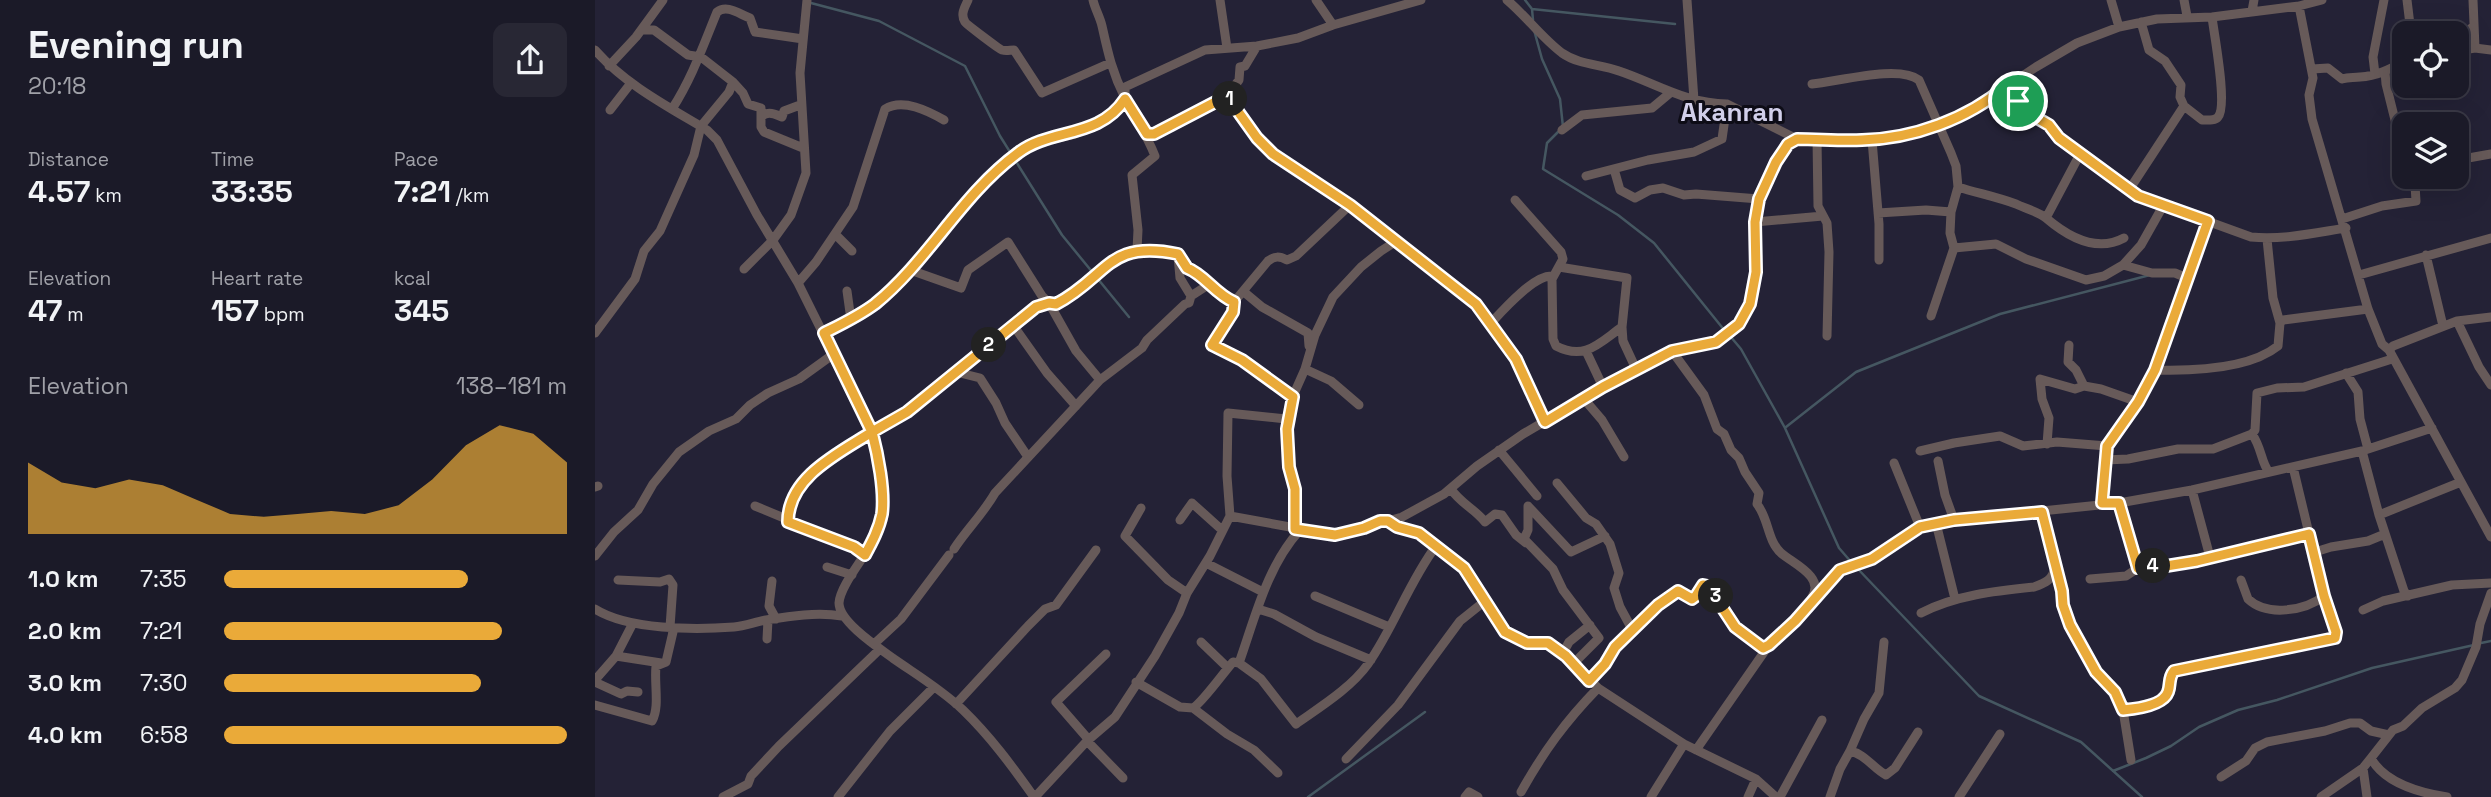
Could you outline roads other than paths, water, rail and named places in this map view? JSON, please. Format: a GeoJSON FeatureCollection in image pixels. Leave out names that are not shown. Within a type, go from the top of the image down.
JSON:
{"type":"FeatureCollection","features":[{"type":"Feature","properties":{"kind":"street"},"geometry":{"type":"LineString","coordinates":[[609,66],[663,0]]}},
{"type":"Feature","properties":{"kind":"street"},"geometry":{"type":"LineString","coordinates":[[744,269],[773,240],[791,215],[806,173],[800,73],[807,0]]}},
{"type":"Feature","properties":{"kind":"street"},"geometry":{"type":"LineString","coordinates":[[968,0],[963,10],[963,20],[1001,50],[1014,50],[1042,93],[1110,64]]}},
{"type":"Feature","properties":{"kind":"street"},"geometry":{"type":"LineString","coordinates":[[1093,0],[1102,22],[1110,64],[1125,99],[1147,134],[1155,156],[1132,176],[1137,250]]}},
{"type":"Feature","properties":{"kind":"street"},"geometry":{"type":"LineString","coordinates":[[1220,0],[1227,48]]}},
{"type":"Feature","properties":{"kind":"street"},"geometry":{"type":"LineString","coordinates":[[1316,0],[1333,25]]}},
{"type":"Feature","properties":{"kind":"street"},"geometry":{"type":"LineString","coordinates":[[824,333],[851,320],[875,303],[910,270],[989,176],[1032,144],[1075,134],[1095,125],[1119,107],[1125,99],[1125,87],[1205,50],[1257,46],[1297,38],[1398,3],[1420,0]]}},
{"type":"Feature","properties":{"kind":"street"},"geometry":{"type":"LineString","coordinates":[[1507,0],[1562,52],[1586,63],[1616,70],[1670,93],[1694,100],[1727,104],[1797,139],[1871,139],[1911,135],[1940,125],[1979,105],[2077,43],[2119,27],[2187,16],[2212,17],[2299,6],[2322,0]]}},
{"type":"Feature","properties":{"kind":"street"},"geometry":{"type":"LineString","coordinates":[[1687,0],[1694,100]]}},
{"type":"Feature","properties":{"kind":"street"},"geometry":{"type":"LineString","coordinates":[[2111,0],[2119,27]]}},
{"type":"Feature","properties":{"kind":"street"},"geometry":{"type":"LineString","coordinates":[[2184,0],[2187,16]]}},
{"type":"Feature","properties":{"kind":"street"},"geometry":{"type":"LineString","coordinates":[[2252,11],[2254,0]]}},
{"type":"Feature","properties":{"kind":"street"},"geometry":{"type":"LineString","coordinates":[[2384,0],[2373,57],[2385,84],[2392,112]]}},
{"type":"Feature","properties":{"kind":"street"},"geometry":{"type":"LineString","coordinates":[[2406,0],[2409,21]]}},
{"type":"Feature","properties":{"kind":"street"},"geometry":{"type":"LineString","coordinates":[[2473,0],[2476,48]]}},
{"type":"Feature","properties":{"kind":"street"},"geometry":{"type":"LineString","coordinates":[[2299,6],[2312,69],[2309,95],[2312,119],[2368,309],[2382,344],[2391,354],[2491,537]]}},
{"type":"Feature","properties":{"kind":"street"},"geometry":{"type":"LineString","coordinates":[[672,109],[688,86],[717,12],[721,9],[727,8],[750,18],[755,33],[803,39]]}},
{"type":"Feature","properties":{"kind":"street"},"geometry":{"type":"LineString","coordinates":[[2141,22],[2149,50],[2165,61],[2181,85],[2180,97],[2184,107],[2202,120],[2216,119],[2219,116],[2222,94],[2212,17]]}},
{"type":"Feature","properties":{"kind":"street"},"geometry":{"type":"LineString","coordinates":[[2469,30],[2474,26]]}},
{"type":"Feature","properties":{"kind":"street"},"geometry":{"type":"LineString","coordinates":[[641,30],[654,30],[688,55],[701,57],[733,82],[748,104],[761,108],[761,127],[764,132],[803,148]]}},
{"type":"Feature","properties":{"kind":"street"},"geometry":{"type":"LineString","coordinates":[[1147,134],[1154,134],[1227,96],[1237,85],[1240,67],[1245,66],[1257,46]]}},
{"type":"Feature","properties":{"kind":"street"},"geometry":{"type":"LineString","coordinates":[[2469,49],[2491,50]]}},
{"type":"Feature","properties":{"kind":"street"},"geometry":{"type":"LineString","coordinates":[[595,50],[609,66],[631,83],[701,126],[717,139],[799,283],[872,432],[877,452],[882,513],[865,555],[839,601],[825,614]]}},
{"type":"Feature","properties":{"kind":"street"},"geometry":{"type":"LineString","coordinates":[[2312,69],[2328,68],[2342,79],[2380,73],[2392,67]]}},
{"type":"Feature","properties":{"kind":"street"},"geometry":{"type":"LineString","coordinates":[[1812,84],[1899,73],[1912,74],[1919,80],[1956,166],[1958,187],[1951,212],[1950,233],[1954,248],[1931,316]]}},
{"type":"Feature","properties":{"kind":"street"},"geometry":{"type":"LineString","coordinates":[[595,333],[635,279],[644,251],[660,231],[695,155],[701,126],[729,92],[733,82]]}},
{"type":"Feature","properties":{"kind":"street"},"geometry":{"type":"LineString","coordinates":[[610,110],[631,83]]}},
{"type":"Feature","properties":{"kind":"street"},"geometry":{"type":"LineString","coordinates":[[2006,86],[2025,109],[2049,125],[2059,138],[2129,190],[2163,206],[2251,237],[2267,239],[2344,223],[2382,206],[2416,201],[2415,189]]}},
{"type":"Feature","properties":{"kind":"street"},"geometry":{"type":"LineString","coordinates":[[1562,130],[1582,115],[1652,108],[1670,93]]}},
{"type":"Feature","properties":{"kind":"street"},"geometry":{"type":"LineString","coordinates":[[1227,96],[1257,138],[1273,154],[1350,205],[1476,304],[1516,359],[1545,422]]}},
{"type":"Feature","properties":{"kind":"street"},"geometry":{"type":"LineString","coordinates":[[1586,176],[1703,149],[1722,139],[1727,104]]}},
{"type":"Feature","properties":{"kind":"street"},"geometry":{"type":"LineString","coordinates":[[762,116],[765,113],[773,113],[782,117],[784,111],[800,105]]}},
{"type":"Feature","properties":{"kind":"street"},"geometry":{"type":"LineString","coordinates":[[799,283],[836,235],[853,207],[885,109],[892,105],[923,108],[944,120]]}},
{"type":"Feature","properties":{"kind":"street"},"geometry":{"type":"LineString","coordinates":[[2129,190],[2184,107]]}},
{"type":"Feature","properties":{"kind":"street"},"geometry":{"type":"LineString","coordinates":[[1230,516],[1335,535],[1402,517],[1451,489],[1499,450],[1603,387],[1672,351],[1716,342],[1746,315],[1756,272],[1755,222],[1759,199],[1776,162],[1788,144],[1797,139]]}},
{"type":"Feature","properties":{"kind":"street"},"geometry":{"type":"LineString","coordinates":[[1817,139],[1818,206],[1827,223],[1829,252],[1827,336]]}},
{"type":"Feature","properties":{"kind":"street"},"geometry":{"type":"LineString","coordinates":[[1871,139],[1878,213],[1879,260]]}},
{"type":"Feature","properties":{"kind":"street"},"geometry":{"type":"LineString","coordinates":[[2469,158],[2491,154]]}},
{"type":"Feature","properties":{"kind":"street"},"geometry":{"type":"LineString","coordinates":[[2046,218],[2080,155]]}},
{"type":"Feature","properties":{"kind":"street"},"geometry":{"type":"LineString","coordinates":[[1614,169],[1617,186],[1635,198],[1650,190],[1663,188],[1683,195],[1759,199]]}},
{"type":"Feature","properties":{"kind":"street"},"geometry":{"type":"LineString","coordinates":[[1958,187],[2014,204],[2046,218],[2079,240],[2091,243],[2116,242],[2124,238]]}},
{"type":"Feature","properties":{"kind":"street"},"geometry":{"type":"LineString","coordinates":[[1515,200],[1561,252],[1563,259],[1552,279],[1553,339],[1556,346],[1577,352],[1586,351],[1622,327]]}},
{"type":"Feature","properties":{"kind":"street"},"geometry":{"type":"LineString","coordinates":[[1293,397],[1242,360],[1212,345],[1233,312],[1234,302],[1268,261],[1273,257],[1287,260],[1296,256],[1350,205]]}},
{"type":"Feature","properties":{"kind":"street"},"geometry":{"type":"LineString","coordinates":[[1954,248],[1996,244],[2026,259],[2086,280],[2104,276],[2123,265],[2141,245],[2163,206]]}},
{"type":"Feature","properties":{"kind":"street"},"geometry":{"type":"LineString","coordinates":[[1878,213],[1926,210],[1951,212]]}},
{"type":"Feature","properties":{"kind":"street"},"geometry":{"type":"LineString","coordinates":[[1755,222],[1822,216]]}},
{"type":"Feature","properties":{"kind":"street"},"geometry":{"type":"LineString","coordinates":[[2102,503],[2107,446],[2138,402],[2155,370],[2208,221]]}},
{"type":"Feature","properties":{"kind":"street"},"geometry":{"type":"LineString","coordinates":[[836,235],[852,251]]}},
{"type":"Feature","properties":{"kind":"street"},"geometry":{"type":"LineString","coordinates":[[2359,275],[2491,238]]}},
{"type":"Feature","properties":{"kind":"street"},"geometry":{"type":"LineString","coordinates":[[2155,370],[2198,371],[2229,365],[2272,351],[2279,346],[2280,323],[2273,298],[2267,239]]}},
{"type":"Feature","properties":{"kind":"street"},"geometry":{"type":"LineString","coordinates":[[910,270],[961,288],[968,270],[1008,242],[1049,303],[1076,351],[1100,380]]}},
{"type":"Feature","properties":{"kind":"street"},"geometry":{"type":"LineString","coordinates":[[1239,663],[1263,592],[1286,545],[1298,530],[1295,489],[1289,467],[1287,429],[1293,397],[1310,351],[1333,297],[1361,267],[1395,242]]}},
{"type":"Feature","properties":{"kind":"street"},"geometry":{"type":"LineString","coordinates":[[788,522],[788,513],[798,488],[810,475],[872,432],[907,412],[1036,307],[1056,304],[1071,296],[1123,254],[1137,250],[1178,254]]}},
{"type":"Feature","properties":{"kind":"street"},"geometry":{"type":"LineString","coordinates":[[1178,254],[1187,268],[1195,270],[1208,285],[1234,302]]}},
{"type":"Feature","properties":{"kind":"street"},"geometry":{"type":"LineString","coordinates":[[1178,254],[1179,278],[1191,296]]}},
{"type":"Feature","properties":{"kind":"street"},"geometry":{"type":"LineString","coordinates":[[2426,255],[2443,326]]}},
{"type":"Feature","properties":{"kind":"street"},"geometry":{"type":"LineString","coordinates":[[2123,265],[2152,273],[2175,273],[2187,278]]}},
{"type":"Feature","properties":{"kind":"street"},"geometry":{"type":"LineString","coordinates":[[1559,267],[1627,278],[1623,341],[1636,369]]}},
{"type":"Feature","properties":{"kind":"street"},"geometry":{"type":"LineString","coordinates":[[1491,323],[1535,283],[1546,276],[1551,276],[1552,279]]}},
{"type":"Feature","properties":{"kind":"street"},"geometry":{"type":"LineString","coordinates":[[723,797],[748,784],[751,776],[901,620],[967,530],[979,519],[986,504],[1100,380],[1142,348],[1147,340],[1189,303],[1191,296],[1208,285]]}},
{"type":"Feature","properties":{"kind":"street"},"geometry":{"type":"LineString","coordinates":[[848,291],[851,320]]}},
{"type":"Feature","properties":{"kind":"street"},"geometry":{"type":"LineString","coordinates":[[1244,292],[1262,307],[1308,333],[1310,351]]}},
{"type":"Feature","properties":{"kind":"street"},"geometry":{"type":"LineString","coordinates":[[2280,323],[2297,318],[2368,309]]}},
{"type":"Feature","properties":{"kind":"street"},"geometry":{"type":"LineString","coordinates":[[2391,354],[2393,346],[2443,326],[2457,321],[2491,317]]}},
{"type":"Feature","properties":{"kind":"street"},"geometry":{"type":"LineString","coordinates":[[2457,321],[2479,367],[2491,385]]}},
{"type":"Feature","properties":{"kind":"street"},"geometry":{"type":"LineString","coordinates":[[1013,325],[1047,373],[1076,406]]}},
{"type":"Feature","properties":{"kind":"street"},"geometry":{"type":"LineString","coordinates":[[2069,345],[2068,362],[2076,370],[2084,386]]}},
{"type":"Feature","properties":{"kind":"street"},"geometry":{"type":"LineString","coordinates":[[1586,351],[1603,387]]}},
{"type":"Feature","properties":{"kind":"street"},"geometry":{"type":"LineString","coordinates":[[1672,351],[1704,395],[1717,429],[1724,434],[1731,450],[1739,458],[1759,493],[1757,504],[1764,513],[1770,535],[1779,551],[1807,572],[1814,582],[1815,593],[1795,621],[1769,645],[1696,750]]}},
{"type":"Feature","properties":{"kind":"street"},"geometry":{"type":"LineString","coordinates":[[595,556],[614,532],[638,510],[653,484],[679,452],[690,443],[736,419],[776,388],[799,379],[835,352]]}},
{"type":"Feature","properties":{"kind":"street"},"geometry":{"type":"LineString","coordinates":[[2105,460],[2128,459],[2178,449],[2213,449],[2252,434],[2255,430],[2257,393],[2277,388],[2304,387],[2391,354]]}},
{"type":"Feature","properties":{"kind":"street"},"geometry":{"type":"LineString","coordinates":[[1305,369],[1331,381],[1359,405]]}},
{"type":"Feature","properties":{"kind":"street"},"geometry":{"type":"LineString","coordinates":[[953,374],[960,373],[980,379],[1028,457]]}},
{"type":"Feature","properties":{"kind":"street"},"geometry":{"type":"LineString","coordinates":[[2346,373],[2358,392],[2365,450],[2379,515],[2408,596]]}},
{"type":"Feature","properties":{"kind":"street"},"geometry":{"type":"LineString","coordinates":[[2047,444],[2049,418],[2042,399],[2040,379],[2075,389],[2084,386],[2138,402]]}},
{"type":"Feature","properties":{"kind":"street"},"geometry":{"type":"LineString","coordinates":[[1584,399],[1602,420],[1619,458]]}},
{"type":"Feature","properties":{"kind":"street"},"geometry":{"type":"LineString","coordinates":[[595,609],[621,622],[670,627],[736,627],[772,619],[825,614],[842,616],[877,646],[956,704],[988,737],[1035,797],[1088,740],[1115,718],[1155,656],[1230,516],[1227,476],[1228,413],[1286,419]]}},
{"type":"Feature","properties":{"kind":"street"},"geometry":{"type":"LineString","coordinates":[[1807,605],[1817,598],[1840,570],[1872,559],[1920,527],[1954,520],[2119,503],[2192,490],[2365,450],[2432,428]]}},
{"type":"Feature","properties":{"kind":"street"},"geometry":{"type":"LineString","coordinates":[[2252,434],[2260,445],[2265,468],[2269,472]]}},
{"type":"Feature","properties":{"kind":"street"},"geometry":{"type":"LineString","coordinates":[[1920,451],[2000,436],[2023,446],[2057,442],[2107,446]]}},
{"type":"Feature","properties":{"kind":"street"},"geometry":{"type":"LineString","coordinates":[[1499,450],[1537,496]]}},
{"type":"Feature","properties":{"kind":"street"},"geometry":{"type":"LineString","coordinates":[[1938,461],[1945,495],[1954,520]]}},
{"type":"Feature","properties":{"kind":"street"},"geometry":{"type":"LineString","coordinates":[[1894,463],[1920,527]]}},
{"type":"Feature","properties":{"kind":"street"},"geometry":{"type":"LineString","coordinates":[[2123,710],[2160,701],[2168,692],[2170,675],[2174,671],[2335,638],[2336,632],[2324,596],[2293,467]]}},
{"type":"Feature","properties":{"kind":"street"},"geometry":{"type":"LineString","coordinates":[[2379,515],[2462,482]]}},
{"type":"Feature","properties":{"kind":"street"},"geometry":{"type":"LineString","coordinates":[[1557,483],[1605,536],[1618,567],[1619,573],[1614,588],[1620,607],[1633,631]]}},
{"type":"Feature","properties":{"kind":"street"},"geometry":{"type":"LineString","coordinates":[[1451,489],[1457,498],[1477,512],[1485,522],[1495,514],[1503,515],[1515,535],[1531,546]]}},
{"type":"Feature","properties":{"kind":"street"},"geometry":{"type":"LineString","coordinates":[[2192,490],[2210,557]]}},
{"type":"Feature","properties":{"kind":"street"},"geometry":{"type":"LineString","coordinates":[[1180,520],[1192,503],[1221,530]]}},
{"type":"Feature","properties":{"kind":"street"},"geometry":{"type":"LineString","coordinates":[[2119,503],[2138,568]]}},
{"type":"Feature","properties":{"kind":"street"},"geometry":{"type":"LineString","coordinates":[[755,506],[788,522],[854,547],[865,555]]}},
{"type":"Feature","properties":{"kind":"street"},"geometry":{"type":"LineString","coordinates":[[1573,664],[1598,638],[1563,590],[1553,569],[1524,539],[1528,530],[1528,506],[1571,552],[1605,536]]}},
{"type":"Feature","properties":{"kind":"street"},"geometry":{"type":"LineString","coordinates":[[1141,508],[1125,536],[1168,580],[1187,593]]}},
{"type":"Feature","properties":{"kind":"street"},"geometry":{"type":"LineString","coordinates":[[2042,512],[2070,625],[2096,672],[2115,692],[2123,710],[2131,760]]}},
{"type":"Feature","properties":{"kind":"street"},"geometry":{"type":"LineString","coordinates":[[1388,521],[1397,527],[1419,533],[1464,568],[1505,632],[1527,643],[1548,643],[1563,653],[1598,688],[1684,744],[1756,779],[1778,797],[1822,720]]}},
{"type":"Feature","properties":{"kind":"street"},"geometry":{"type":"LineString","coordinates":[[1935,523],[1955,599]]}},
{"type":"Feature","properties":{"kind":"street"},"geometry":{"type":"LineString","coordinates":[[2090,579],[2126,576],[2138,568],[2160,567],[2247,550],[2309,534]]}},
{"type":"Feature","properties":{"kind":"street"},"geometry":{"type":"LineString","coordinates":[[2315,552],[2368,541],[2385,534]]}},
{"type":"Feature","properties":{"kind":"street"},"geometry":{"type":"LineString","coordinates":[[1136,682],[1180,707],[1193,708],[1199,705],[1233,662],[1239,663],[1261,680],[1296,723],[1356,677],[1371,660],[1436,546]]}},
{"type":"Feature","properties":{"kind":"street"},"geometry":{"type":"LineString","coordinates":[[956,704],[1045,609],[1056,605],[1096,550]]}},
{"type":"Feature","properties":{"kind":"street"},"geometry":{"type":"LineString","coordinates":[[1206,563],[1263,592]]}},
{"type":"Feature","properties":{"kind":"street"},"geometry":{"type":"LineString","coordinates":[[1921,613],[1942,602],[2046,583],[2054,575],[2055,565]]}},
{"type":"Feature","properties":{"kind":"street"},"geometry":{"type":"LineString","coordinates":[[827,567],[852,575]]}},
{"type":"Feature","properties":{"kind":"street"},"geometry":{"type":"LineString","coordinates":[[595,705],[647,721],[655,718],[656,666],[666,662],[672,638],[670,627],[673,585],[669,579],[660,582],[618,580]]}},
{"type":"Feature","properties":{"kind":"street"},"geometry":{"type":"LineString","coordinates":[[2241,580],[2248,599],[2264,608],[2278,610],[2300,607],[2317,602],[2324,596]]}},
{"type":"Feature","properties":{"kind":"street"},"geometry":{"type":"LineString","coordinates":[[767,639],[772,619],[769,606],[772,581]]}},
{"type":"Feature","properties":{"kind":"street"},"geometry":{"type":"LineString","coordinates":[[2363,610],[2383,601],[2452,585],[2491,583]]}},
{"type":"Feature","properties":{"kind":"street"},"geometry":{"type":"LineString","coordinates":[[1589,681],[1605,664],[1615,647],[1658,605],[1678,591],[1692,599],[1706,585],[1735,627],[1758,647],[1769,645]]}},
{"type":"Feature","properties":{"kind":"street"},"geometry":{"type":"LineString","coordinates":[[2321,797],[2373,761],[2393,730],[2403,726],[2422,708],[2455,688],[2462,680],[2476,647],[2480,624],[2491,593]]}},
{"type":"Feature","properties":{"kind":"street"},"geometry":{"type":"LineString","coordinates":[[1315,596],[1389,627]]}},
{"type":"Feature","properties":{"kind":"street"},"geometry":{"type":"LineString","coordinates":[[839,601],[842,616]]}},
{"type":"Feature","properties":{"kind":"street"},"geometry":{"type":"LineString","coordinates":[[1346,760],[1398,705],[1460,621],[1486,601]]}},
{"type":"Feature","properties":{"kind":"street"},"geometry":{"type":"LineString","coordinates":[[1258,609],[1371,660]]}},
{"type":"Feature","properties":{"kind":"street"},"geometry":{"type":"LineString","coordinates":[[621,694],[595,681],[616,656],[633,623]]}},
{"type":"Feature","properties":{"kind":"street"},"geometry":{"type":"LineString","coordinates":[[1563,653],[1569,642],[1590,625]]}},
{"type":"Feature","properties":{"kind":"street"},"geometry":{"type":"LineString","coordinates":[[1201,642],[1228,668]]}},
{"type":"Feature","properties":{"kind":"street"},"geometry":{"type":"LineString","coordinates":[[1830,797],[1840,769],[1879,693],[1884,642]]}},
{"type":"Feature","properties":{"kind":"street"},"geometry":{"type":"LineString","coordinates":[[1106,654],[1056,702],[1123,778]]}},
{"type":"Feature","properties":{"kind":"street"},"geometry":{"type":"LineString","coordinates":[[616,656],[661,663]]}},
{"type":"Feature","properties":{"kind":"street"},"geometry":{"type":"LineString","coordinates":[[838,797],[890,731],[934,687]]}},
{"type":"Feature","properties":{"kind":"street"},"geometry":{"type":"LineString","coordinates":[[1521,792],[1540,757],[1569,718],[1598,688]]}},
{"type":"Feature","properties":{"kind":"street"},"geometry":{"type":"LineString","coordinates":[[621,694],[627,691],[638,692]]}},
{"type":"Feature","properties":{"kind":"street"},"geometry":{"type":"LineString","coordinates":[[620,713],[623,706],[621,694]]}},
{"type":"Feature","properties":{"kind":"street"},"geometry":{"type":"LineString","coordinates":[[1193,708],[1227,734],[1254,750],[1278,773]]}},
{"type":"Feature","properties":{"kind":"street"},"geometry":{"type":"LineString","coordinates":[[2221,777],[2246,761],[2255,748],[2267,742],[2325,731],[2350,723],[2360,723],[2371,732],[2389,735]]}},
{"type":"Feature","properties":{"kind":"street"},"geometry":{"type":"LineString","coordinates":[[1850,751],[1863,756],[1886,775],[1895,768],[1918,732]]}},
{"type":"Feature","properties":{"kind":"street"},"geometry":{"type":"LineString","coordinates":[[1959,797],[2000,733]]}},
{"type":"Feature","properties":{"kind":"street"},"geometry":{"type":"LineString","coordinates":[[1651,797],[1684,744]]}},
{"type":"Feature","properties":{"kind":"street"},"geometry":{"type":"LineString","coordinates":[[2373,761],[2397,782],[2447,797]]}},
{"type":"Feature","properties":{"kind":"street"},"geometry":{"type":"LineString","coordinates":[[2363,768],[2367,797]]}},
{"type":"Feature","properties":{"kind":"street"},"geometry":{"type":"LineString","coordinates":[[1748,797],[1756,779]]}},
{"type":"Feature","properties":{"kind":"street"},"geometry":{"type":"LineString","coordinates":[[1465,797],[1469,792],[1478,797]]}},
{"type":"Feature","properties":{"kind":"waterway"},"geometry":{"type":"LineString","coordinates":[[1525,0],[1532,9],[1533,20]]}},
{"type":"Feature","properties":{"kind":"waterway"},"geometry":{"type":"LineString","coordinates":[[811,3],[879,21],[965,66],[1000,136],[1062,235],[1129,317]]}},
{"type":"Feature","properties":{"kind":"waterway"},"geometry":{"type":"LineString","coordinates":[[1532,9],[1675,24]]}},
{"type":"Feature","properties":{"kind":"waterway"},"geometry":{"type":"LineString","coordinates":[[1534,30],[1542,59],[1560,99],[1563,127],[1547,143],[1543,169],[1618,215],[1654,243],[1725,331]]}},
{"type":"Feature","properties":{"kind":"waterway"},"geometry":{"type":"LineString","coordinates":[[1786,427],[1856,372],[2000,314],[2150,275]]}},
{"type":"Feature","properties":{"kind":"waterway"},"geometry":{"type":"LineString","coordinates":[[1730,336],[1741,349],[1785,428],[1839,548],[1852,563]]}},
{"type":"Feature","properties":{"kind":"waterway"},"geometry":{"type":"LineString","coordinates":[[1857,568],[1979,696],[2081,742],[2142,797]]}},
{"type":"Feature","properties":{"kind":"waterway"},"geometry":{"type":"LineString","coordinates":[[2481,643],[2491,641]]}},
{"type":"Feature","properties":{"kind":"waterway"},"geometry":{"type":"LineString","coordinates":[[2113,771],[2171,746],[2199,727],[2238,710],[2277,700],[2372,668],[2474,645]]}},
{"type":"Feature","properties":{"kind":"waterway"},"geometry":{"type":"LineString","coordinates":[[1308,797],[1425,712]]}},
{"type":"Feature","properties":{"kind":"district","name":"Akanran"},"geometry":{"type":"Point","coordinates":[1732,112]}}]}
